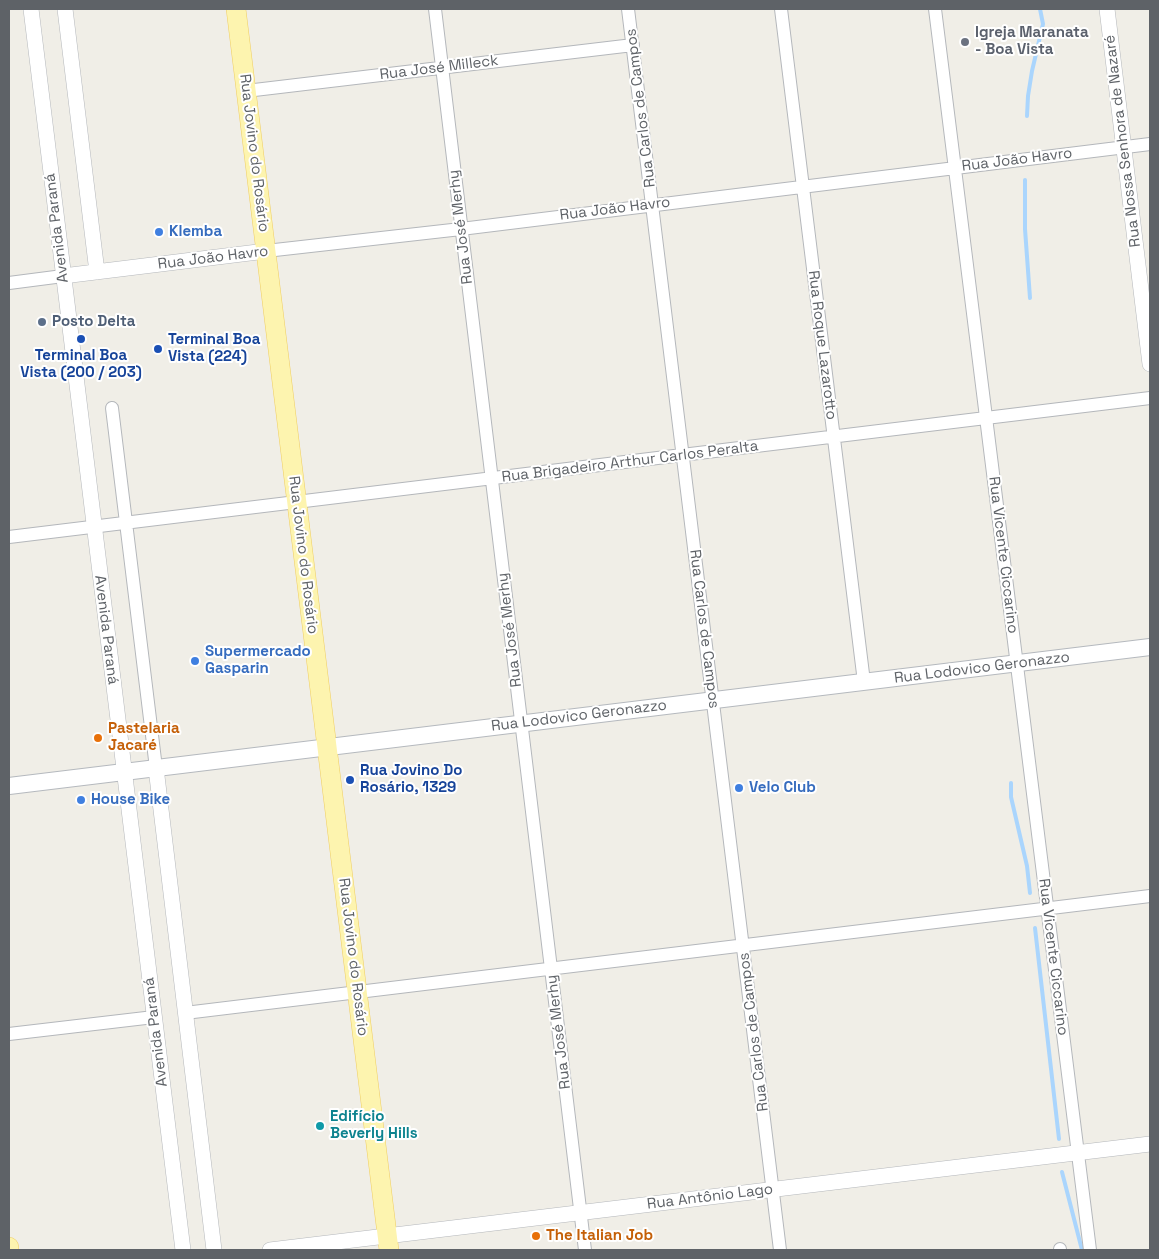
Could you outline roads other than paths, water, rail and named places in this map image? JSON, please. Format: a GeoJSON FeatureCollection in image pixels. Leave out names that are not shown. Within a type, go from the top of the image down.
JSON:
{"type":"FeatureCollection","features":[{"type":"Feature","properties":{"kind":"main road","name":"Rua Jovino do Rosário"},"geometry":{"type":"LineString","coordinates":[[236,9],[388,1243]]}},
{"type":"Feature","properties":{"kind":"main road","name":"Rua Lodovico Geronazzo"},"geometry":{"type":"LineString","coordinates":[[9,786],[1150,647]]}},
{"type":"Feature","properties":{"kind":"street","name":"Avenida Paraná"},"geometry":{"type":"LineString","coordinates":[[31,9],[182,1250]]}},
{"type":"Feature","properties":{"kind":"street"},"geometry":{"type":"LineString","coordinates":[[64,9],[97,272]]}},
{"type":"Feature","properties":{"kind":"street","name":"Rua José Merhy"},"geometry":{"type":"LineString","coordinates":[[435,9],[585,1250]]}},
{"type":"Feature","properties":{"kind":"street","name":"Rua Carlos de Campos"},"geometry":{"type":"LineString","coordinates":[[628,9],[780,1250]]}},
{"type":"Feature","properties":{"kind":"street","name":"Rua Roque Lazarotto"},"geometry":{"type":"LineString","coordinates":[[780,9],[864,682]]}},
{"type":"Feature","properties":{"kind":"street","name":"Rua Vicente Ciccarino"},"geometry":{"type":"LineString","coordinates":[[936,9],[1090,1250]]}},
{"type":"Feature","properties":{"kind":"street","name":"Rua Nossa Senhora de Nazaré"},"geometry":{"type":"LineString","coordinates":[[1107,9],[1150,364]]}},
{"type":"Feature","properties":{"kind":"street","name":"Rua José Milleck"},"geometry":{"type":"LineString","coordinates":[[246,91],[633,45]]}},
{"type":"Feature","properties":{"kind":"street","name":"Rua João Havro"},"geometry":{"type":"LineString","coordinates":[[63,276],[1150,144]]}},
{"type":"Feature","properties":{"kind":"street"},"geometry":{"type":"LineString","coordinates":[[9,282],[63,276]]}},
{"type":"Feature","properties":{"kind":"street","name":"Rua Brigadeiro Arthur Carlos Peralta"},"geometry":{"type":"LineString","coordinates":[[9,537],[1150,398]]}},
{"type":"Feature","properties":{"kind":"street","name":"Avenida Paraná"},"geometry":{"type":"LineString","coordinates":[[112,408],[214,1250]]}},
{"type":"Feature","properties":{"kind":"street"},"geometry":{"type":"LineString","coordinates":[[185,1013],[1150,896]]}},
{"type":"Feature","properties":{"kind":"street"},"geometry":{"type":"LineString","coordinates":[[9,1034],[154,1017]]}},
{"type":"Feature","properties":{"kind":"street","name":"Rua Antônio Lago"},"geometry":{"type":"LineString","coordinates":[[270,1250],[388,1243],[581,1213],[1150,1144]]}},
{"type":"Feature","properties":{"kind":"waterway"},"geometry":{"type":"LineString","coordinates":[[1027,116],[1032,71],[1043,24],[1040,9]]}},
{"type":"Feature","properties":{"kind":"waterway"},"geometry":{"type":"LineString","coordinates":[[1025,180],[1025,229],[1030,298]]}},
{"type":"Feature","properties":{"kind":"waterway"},"geometry":{"type":"LineString","coordinates":[[1011,783],[1011,797],[1027,866],[1030,893]]}},
{"type":"Feature","properties":{"kind":"waterway"},"geometry":{"type":"LineString","coordinates":[[1035,928],[1059,1139]]}},
{"type":"Feature","properties":{"kind":"waterway"},"geometry":{"type":"LineString","coordinates":[[1062,1172],[1082,1250]]}},
{"type":"Feature","properties":{"kind":"place","name":"Igreja Maranata - Boa Vista"},"geometry":{"type":"Point","coordinates":[965,42]}},
{"type":"Feature","properties":{"kind":"place","name":"Klemba"},"geometry":{"type":"Point","coordinates":[159,232]}},
{"type":"Feature","properties":{"kind":"place","name":"Posto Delta"},"geometry":{"type":"Point","coordinates":[42,322]}},
{"type":"Feature","properties":{"kind":"place","name":"Terminal Boa Vista (200 / 203)"},"geometry":{"type":"Point","coordinates":[81,339]}},
{"type":"Feature","properties":{"kind":"place","name":"Terminal Boa Vista (224)"},"geometry":{"type":"Point","coordinates":[158,349]}},
{"type":"Feature","properties":{"kind":"place","name":"Supermercado Gasparin"},"geometry":{"type":"Point","coordinates":[195,661]}},
{"type":"Feature","properties":{"kind":"place","name":"Pastelaria Jacaré"},"geometry":{"type":"Point","coordinates":[98,738]}},
{"type":"Feature","properties":{"kind":"place","name":"Rua Jovino Do Rosário, 1329"},"geometry":{"type":"Point","coordinates":[350,780]}},
{"type":"Feature","properties":{"kind":"place","name":"Velo Club"},"geometry":{"type":"Point","coordinates":[739,788]}},
{"type":"Feature","properties":{"kind":"place","name":"House Bike"},"geometry":{"type":"Point","coordinates":[81,800]}},
{"type":"Feature","properties":{"kind":"place","name":"Edifício Beverly Hills"},"geometry":{"type":"Point","coordinates":[320,1126]}},
{"type":"Feature","properties":{"kind":"place","name":"The Italian Job"},"geometry":{"type":"Point","coordinates":[536,1236]}}]}
